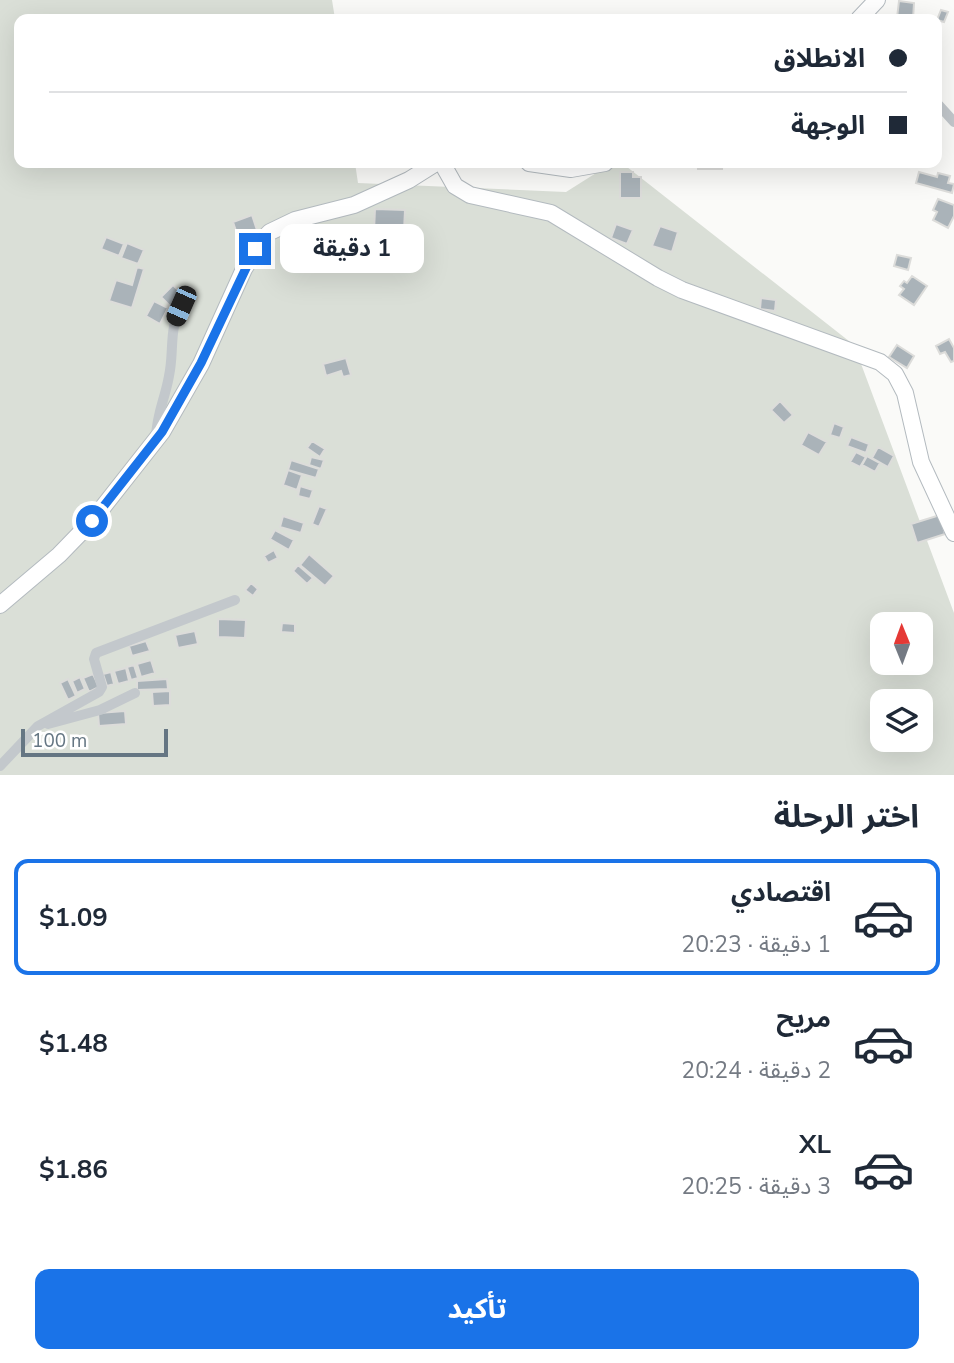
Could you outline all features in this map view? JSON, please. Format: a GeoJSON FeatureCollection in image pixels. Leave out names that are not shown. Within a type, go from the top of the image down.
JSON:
{"type":"FeatureCollection","features":[{"type":"Feature","properties":{"kind":"main road"},"geometry":{"type":"LineString","coordinates":[[0,605],[59,555],[92,521],[156,439],[201,363],[244,269],[263,239],[270,232],[295,220],[354,205],[409,180],[428,168]]}},
{"type":"Feature","properties":{"kind":"main road"},"geometry":{"type":"LineString","coordinates":[[445,168],[455,186],[470,195],[551,212],[682,290],[880,362],[895,374],[905,393],[921,462],[954,533]]}},
{"type":"Feature","properties":{"kind":"street"},"geometry":{"type":"LineString","coordinates":[[942,109],[954,122]]}},
{"type":"Feature","properties":{"kind":"street"},"geometry":{"type":"LineString","coordinates":[[156,439],[158,413],[170,376],[172,330],[185,300]]}},
{"type":"Feature","properties":{"kind":"street"},"geometry":{"type":"LineString","coordinates":[[0,766],[38,726],[99,692],[103,687],[94,659],[96,653],[235,600]]}},
{"type":"Feature","properties":{"kind":"street"},"geometry":{"type":"LineString","coordinates":[[38,726],[100,710],[135,693]]}},
{"type":"Feature","properties":{"kind":"shaded area"},"geometry":{"type":"Polygon","coordinates":[[[0,0],[332,0],[334,14],[14,14],[14,168],[356,168],[358,183],[566,192],[604,168],[628,168],[854,345],[954,613],[954,775],[0,775],[0,0]]]}},
{"type":"Feature","properties":{"kind":"building"},"geometry":{"type":"Polygon","coordinates":[[[899,1],[914,3],[913,14],[897,14],[899,1]]]}},
{"type":"Feature","properties":{"kind":"building"},"geometry":{"type":"Polygon","coordinates":[[[941,10],[948,12],[944,22],[942,14],[939,14],[941,10]]]}},
{"type":"Feature","properties":{"kind":"building"},"geometry":{"type":"Polygon","coordinates":[[[620,172],[633,172],[633,177],[641,177],[641,198],[620,198],[620,172]]]}},
{"type":"Feature","properties":{"kind":"building"},"geometry":{"type":"Polygon","coordinates":[[[919,172],[937,177],[938,173],[950,176],[948,183],[954,184],[952,193],[916,183],[919,172]]]}},
{"type":"Feature","properties":{"kind":"building"},"geometry":{"type":"Polygon","coordinates":[[[938,199],[954,205],[954,216],[948,228],[933,220],[937,212],[933,210],[938,199]]]}},
{"type":"Feature","properties":{"kind":"building"},"geometry":{"type":"Polygon","coordinates":[[[375,209],[405,210],[404,231],[374,231],[375,209]]]}},
{"type":"Feature","properties":{"kind":"building"},"geometry":{"type":"Polygon","coordinates":[[[252,215],[257,230],[238,237],[233,222],[252,215]]]}},
{"type":"Feature","properties":{"kind":"building"},"geometry":{"type":"Polygon","coordinates":[[[616,224],[633,230],[627,244],[611,238],[616,224]]]}},
{"type":"Feature","properties":{"kind":"building"},"geometry":{"type":"Polygon","coordinates":[[[660,226],[678,232],[672,252],[652,246],[660,226]]]}},
{"type":"Feature","properties":{"kind":"building"},"geometry":{"type":"Polygon","coordinates":[[[106,237],[124,244],[119,256],[101,249],[106,237]]]}},
{"type":"Feature","properties":{"kind":"building"},"geometry":{"type":"Polygon","coordinates":[[[127,243],[144,250],[138,264],[121,258],[127,243]]]}},
{"type":"Feature","properties":{"kind":"building"},"geometry":{"type":"Polygon","coordinates":[[[897,255],[911,258],[908,270],[894,266],[897,255]]]}},
{"type":"Feature","properties":{"kind":"building"},"geometry":{"type":"Polygon","coordinates":[[[137,267],[144,269],[132,308],[109,301],[116,280],[132,285],[137,267]]]}},
{"type":"Feature","properties":{"kind":"building"},"geometry":{"type":"Polygon","coordinates":[[[912,276],[927,286],[914,305],[899,295],[904,289],[900,286],[904,281],[907,283],[912,276]]]}},
{"type":"Feature","properties":{"kind":"building"},"geometry":{"type":"Polygon","coordinates":[[[173,285],[184,296],[172,308],[161,297],[173,285]]]}},
{"type":"Feature","properties":{"kind":"building"},"geometry":{"type":"Polygon","coordinates":[[[761,298],[776,300],[775,311],[760,309],[761,298]]]}},
{"type":"Feature","properties":{"kind":"building"},"geometry":{"type":"Polygon","coordinates":[[[154,301],[168,308],[160,324],[146,316],[154,301]]]}},
{"type":"Feature","properties":{"kind":"building"},"geometry":{"type":"Polygon","coordinates":[[[949,339],[954,348],[954,361],[951,362],[945,352],[940,354],[936,346],[949,339]]]}},
{"type":"Feature","properties":{"kind":"building"},"geometry":{"type":"Polygon","coordinates":[[[897,345],[914,356],[907,368],[889,357],[897,345]]]}},
{"type":"Feature","properties":{"kind":"building"},"geometry":{"type":"Polygon","coordinates":[[[346,358],[351,375],[343,377],[341,371],[326,376],[323,364],[346,358]]]}},
{"type":"Feature","properties":{"kind":"building"},"geometry":{"type":"Polygon","coordinates":[[[780,401],[793,415],[784,423],[771,410],[780,401]]]}},
{"type":"Feature","properties":{"kind":"building"},"geometry":{"type":"Polygon","coordinates":[[[834,423],[844,427],[840,438],[830,435],[834,423]]]}},
{"type":"Feature","properties":{"kind":"building"},"geometry":{"type":"Polygon","coordinates":[[[808,432],[827,442],[819,455],[801,445],[808,432]]]}},
{"type":"Feature","properties":{"kind":"building"},"geometry":{"type":"Polygon","coordinates":[[[851,437],[869,444],[866,453],[847,446],[851,437]]]}},
{"type":"Feature","properties":{"kind":"building"},"geometry":{"type":"Polygon","coordinates":[[[312,441],[325,449],[320,457],[307,448],[312,441]]]}},
{"type":"Feature","properties":{"kind":"building"},"geometry":{"type":"Polygon","coordinates":[[[878,447],[894,456],[888,467],[872,458],[878,447]]]}},
{"type":"Feature","properties":{"kind":"building"},"geometry":{"type":"Polygon","coordinates":[[[856,452],[866,457],[860,467],[850,462],[856,452]]]}},
{"type":"Feature","properties":{"kind":"building"},"geometry":{"type":"Polygon","coordinates":[[[867,456],[880,463],[875,472],[862,465],[867,456]]]}},
{"type":"Feature","properties":{"kind":"building"},"geometry":{"type":"Polygon","coordinates":[[[311,457],[324,460],[321,469],[309,465],[311,457]]]}},
{"type":"Feature","properties":{"kind":"building"},"geometry":{"type":"Polygon","coordinates":[[[291,460],[319,469],[316,478],[288,470],[291,460]]]}},
{"type":"Feature","properties":{"kind":"building"},"geometry":{"type":"Polygon","coordinates":[[[288,470],[302,475],[297,490],[283,485],[288,470]]]}},
{"type":"Feature","properties":{"kind":"building"},"geometry":{"type":"Polygon","coordinates":[[[300,486],[313,490],[310,499],[298,496],[300,486]]]}},
{"type":"Feature","properties":{"kind":"building"},"geometry":{"type":"Polygon","coordinates":[[[319,506],[327,509],[319,527],[312,524],[319,506]]]}},
{"type":"Feature","properties":{"kind":"building"},"geometry":{"type":"Polygon","coordinates":[[[940,515],[945,534],[917,543],[911,524],[940,515]]]}},
{"type":"Feature","properties":{"kind":"building"},"geometry":{"type":"Polygon","coordinates":[[[283,516],[304,523],[301,533],[280,527],[283,516]]]}},
{"type":"Feature","properties":{"kind":"building"},"geometry":{"type":"Polygon","coordinates":[[[275,530],[294,540],[289,550],[270,539],[275,530]]]}},
{"type":"Feature","properties":{"kind":"building"},"geometry":{"type":"Polygon","coordinates":[[[274,550],[278,558],[268,563],[264,556],[274,550]]]}},
{"type":"Feature","properties":{"kind":"building"},"geometry":{"type":"Polygon","coordinates":[[[309,554],[334,576],[325,586],[300,565],[309,554]]]}},
{"type":"Feature","properties":{"kind":"building"},"geometry":{"type":"Polygon","coordinates":[[[298,565],[313,578],[307,584],[293,571],[298,565]]]}},
{"type":"Feature","properties":{"kind":"building"},"geometry":{"type":"Polygon","coordinates":[[[251,583],[258,589],[253,596],[245,590],[251,583]]]}},
{"type":"Feature","properties":{"kind":"building"},"geometry":{"type":"Polygon","coordinates":[[[218,619],[246,620],[245,638],[218,637],[218,619]]]}},
{"type":"Feature","properties":{"kind":"building"},"geometry":{"type":"Polygon","coordinates":[[[282,623],[295,624],[295,633],[281,632],[282,623]]]}},
{"type":"Feature","properties":{"kind":"building"},"geometry":{"type":"Polygon","coordinates":[[[195,631],[198,644],[178,648],[175,635],[195,631]]]}},
{"type":"Feature","properties":{"kind":"building"},"geometry":{"type":"Polygon","coordinates":[[[146,641],[150,651],[132,656],[129,646],[146,641]]]}},
{"type":"Feature","properties":{"kind":"building"},"geometry":{"type":"Polygon","coordinates":[[[151,660],[155,673],[141,677],[137,664],[151,660]]]}},
{"type":"Feature","properties":{"kind":"building"},"geometry":{"type":"Polygon","coordinates":[[[134,665],[138,678],[131,680],[127,667],[134,665]]]}},
{"type":"Feature","properties":{"kind":"building"},"geometry":{"type":"Polygon","coordinates":[[[126,668],[129,681],[118,684],[114,671],[126,668]]]}},
{"type":"Feature","properties":{"kind":"building"},"geometry":{"type":"Polygon","coordinates":[[[111,672],[114,684],[107,686],[103,674],[111,672]]]}},
{"type":"Feature","properties":{"kind":"building"},"geometry":{"type":"Polygon","coordinates":[[[93,674],[99,687],[89,692],[83,678],[93,674]]]}},
{"type":"Feature","properties":{"kind":"building"},"geometry":{"type":"Polygon","coordinates":[[[80,677],[85,689],[77,693],[72,681],[80,677]]]}},
{"type":"Feature","properties":{"kind":"building"},"geometry":{"type":"Polygon","coordinates":[[[68,679],[76,696],[68,700],[60,683],[68,679]]]}},
{"type":"Feature","properties":{"kind":"building"},"geometry":{"type":"Polygon","coordinates":[[[167,679],[168,689],[137,690],[137,681],[167,679]]]}},
{"type":"Feature","properties":{"kind":"building"},"geometry":{"type":"Polygon","coordinates":[[[170,691],[170,705],[153,706],[152,692],[170,691]]]}},
{"type":"Feature","properties":{"kind":"building"},"geometry":{"type":"Polygon","coordinates":[[[125,711],[126,724],[99,726],[98,713],[125,711]]]}},
{"type":"Feature","properties":{"kind":"route"},"geometry":{"type":"LineString","coordinates":[[92,521],[162,432],[201,363],[255,249]]}}]}
